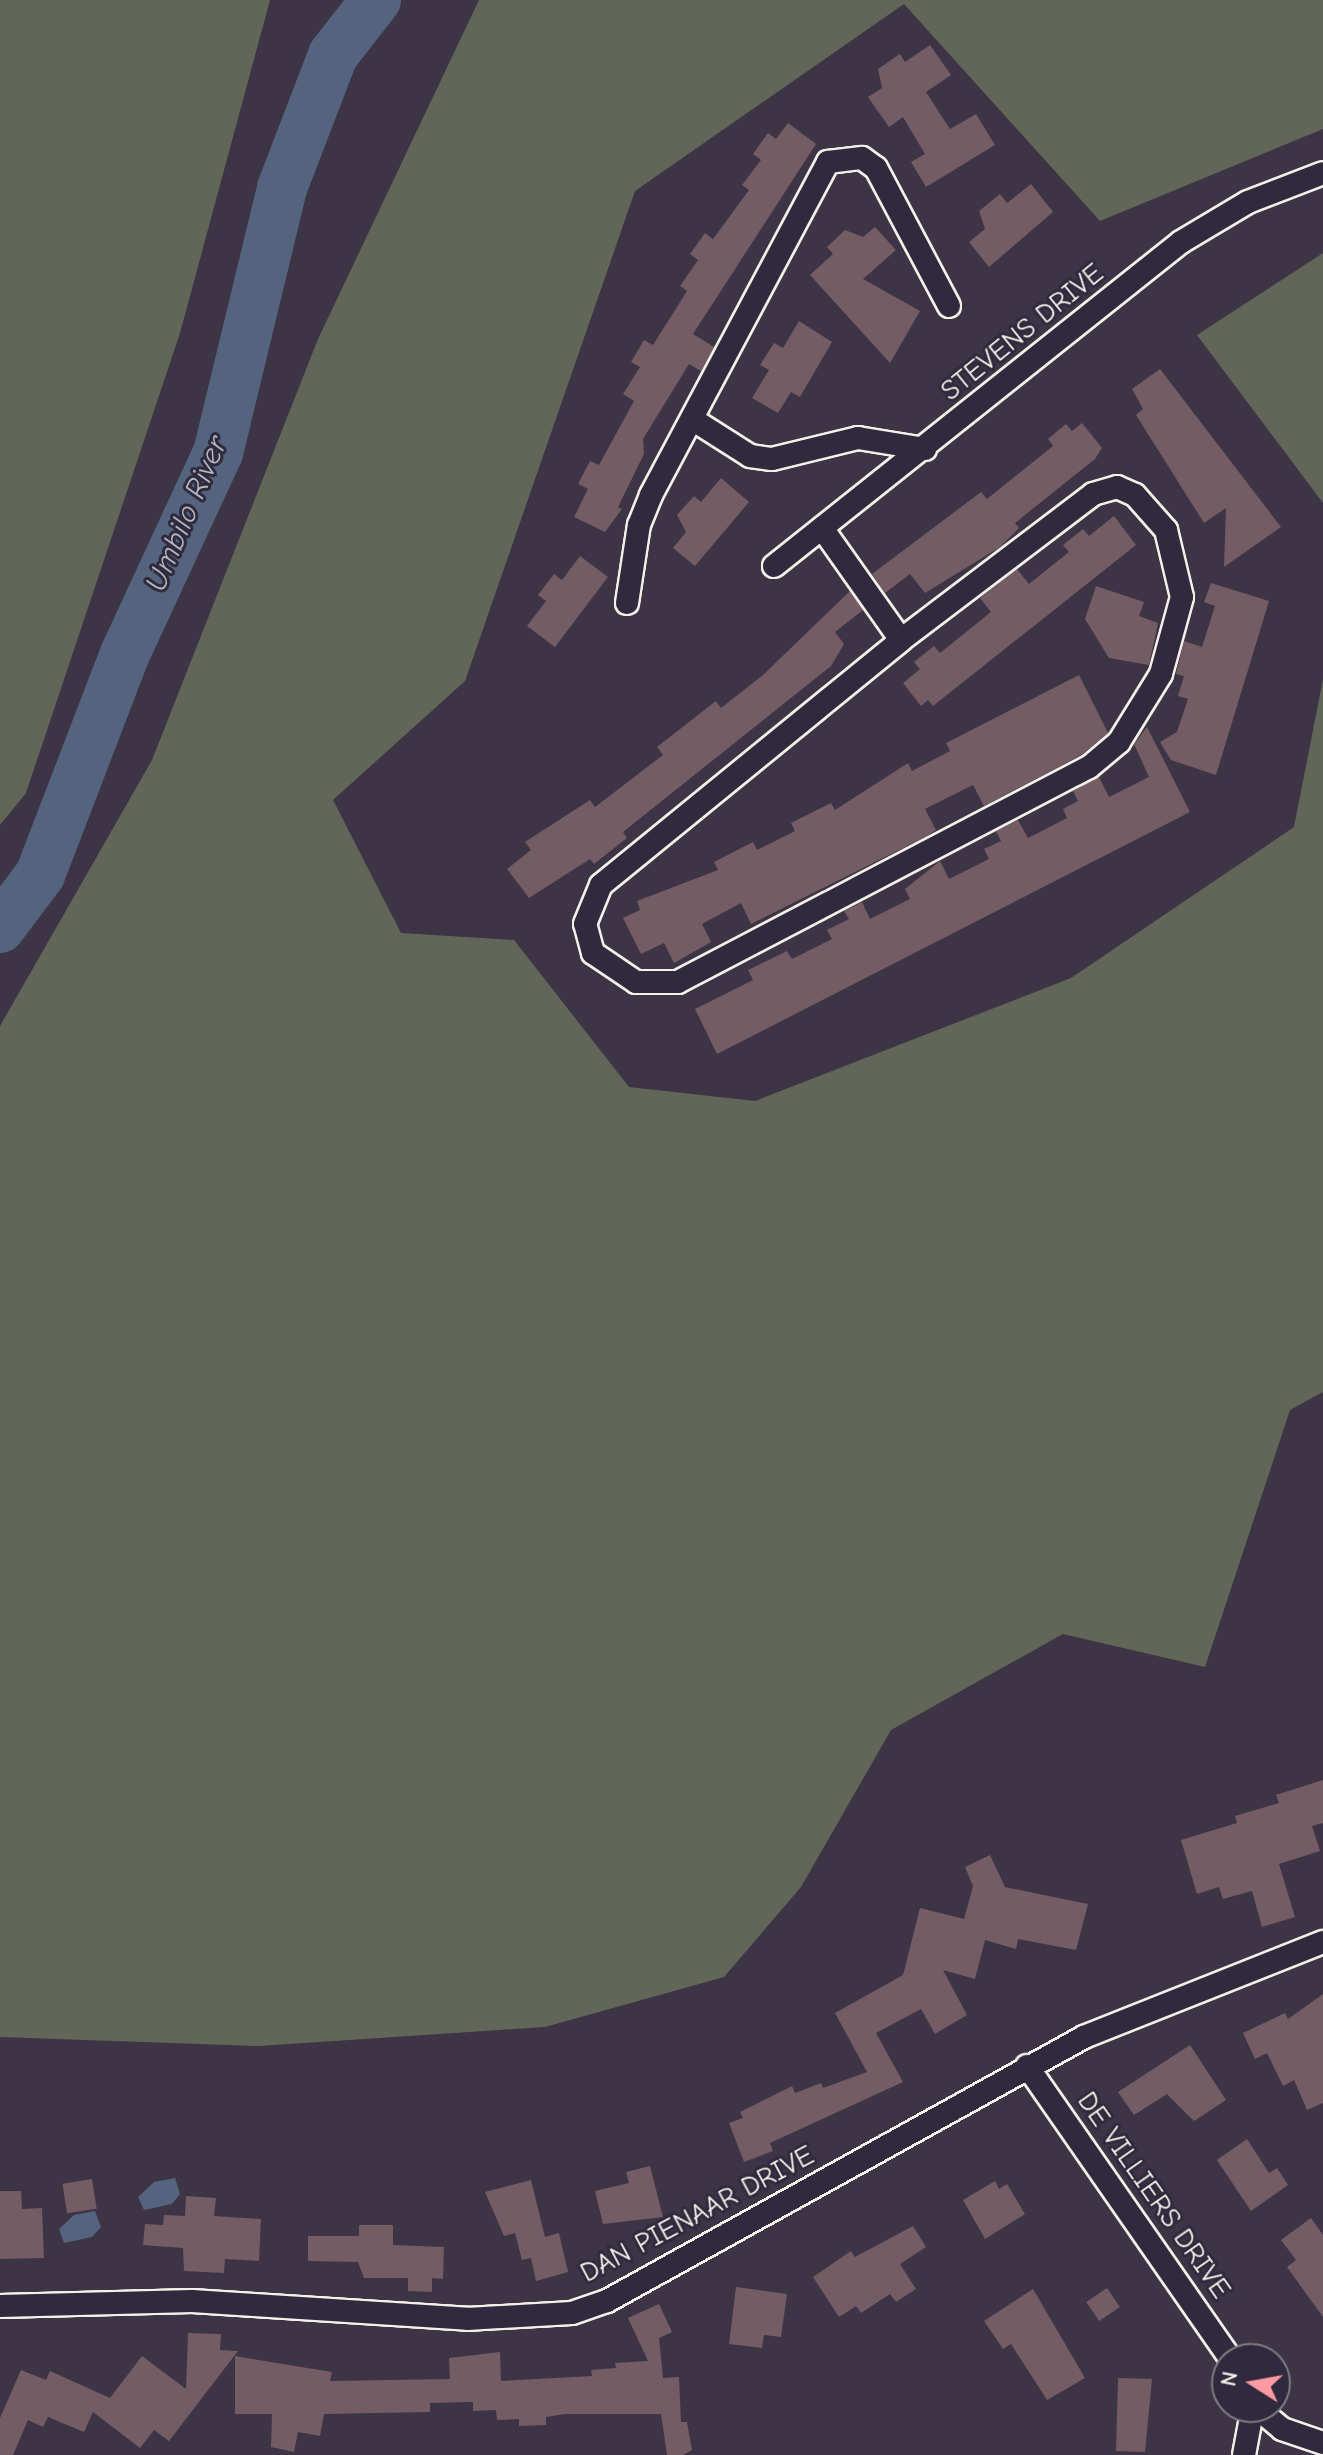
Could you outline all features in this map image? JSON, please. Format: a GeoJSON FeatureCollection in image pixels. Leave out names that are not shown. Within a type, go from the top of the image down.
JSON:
{"type":"FeatureCollection","features":[{"type":"Feature","properties":{"kind":"street"},"geometry":{"type":"LineString","coordinates":[[627,603],[639,525],[828,162],[862,158],[876,168],[949,306]]}},
{"type":"Feature","properties":{"kind":"street","name":"STEVENS DRIVE"},"geometry":{"type":"LineString","coordinates":[[774,566],[925,449],[1181,242],[1248,202],[1323,173]]}},
{"type":"Feature","properties":{"kind":"street"},"geometry":{"type":"LineString","coordinates":[[692,419],[761,457],[858,438],[925,449]]}},
{"type":"Feature","properties":{"kind":"street"},"geometry":{"type":"LineString","coordinates":[[1117,487],[1135,495],[1166,530],[1182,597],[1176,633],[1143,709],[1119,742],[1089,767],[678,982],[636,982],[593,953],[585,924],[601,885],[901,640],[1093,494],[1117,487]]}},
{"type":"Feature","properties":{"kind":"street"},"geometry":{"type":"LineString","coordinates":[[822,528],[901,640]]}},
{"type":"Feature","properties":{"kind":"street","name":"DAN PIENAAR DRIVE"},"geometry":{"type":"LineString","coordinates":[[0,2306],[180,2301],[467,2319],[572,2313],[607,2301],[1027,2066],[1176,1997],[1323,1942]]}},
{"type":"Feature","properties":{"kind":"street","name":"DE VILLIERS DRIVE"},"geometry":{"type":"LineString","coordinates":[[1027,2066],[1220,2343]]}},
{"type":"Feature","properties":{"kind":"street"},"geometry":{"type":"LineString","coordinates":[[1246,2452],[1251,2423]]}},
{"type":"Feature","properties":{"kind":"street"},"geometry":{"type":"LineString","coordinates":[[1274,2423],[1282,2429],[1323,2443]]}},
{"type":"Feature","properties":{"kind":"green space"},"geometry":{"type":"Polygon","coordinates":[[[0,0],[270,0],[180,333],[26,793],[0,825],[0,0]]]}},
{"type":"Feature","properties":{"kind":"green space"},"geometry":{"type":"Polygon","coordinates":[[[479,0],[1323,0],[1323,129],[1100,221],[904,4],[635,191],[465,681],[333,800],[401,933],[514,940],[629,1087],[755,1101],[1071,978],[1294,827],[1323,679],[1323,1392],[1290,1410],[1205,1667],[1063,1634],[891,1730],[801,1887],[724,1977],[545,2027],[259,2046],[0,2037],[0,1026],[152,760],[318,339],[479,0]]]}},
{"type":"Feature","properties":{"kind":"green space"},"geometry":{"type":"Polygon","coordinates":[[[1323,253],[1323,503],[1197,335],[1323,253]]]}},
{"type":"Feature","properties":{"kind":"water"},"geometry":{"type":"Polygon","coordinates":[[[175,2178],[180,2194],[172,2204],[144,2210],[138,2197],[154,2182],[175,2178]]]}},
{"type":"Feature","properties":{"kind":"water"},"geometry":{"type":"Polygon","coordinates":[[[95,2211],[101,2227],[92,2237],[64,2243],[59,2229],[74,2215],[95,2211]]]}},
{"type":"Feature","properties":{"kind":"building"},"geometry":{"type":"Polygon","coordinates":[[[930,45],[951,75],[926,92],[950,129],[976,114],[995,145],[926,187],[911,162],[925,154],[903,117],[889,127],[868,97],[882,88],[878,69],[900,54],[905,62],[930,45]]]}},
{"type":"Feature","properties":{"kind":"building"},"geometry":{"type":"Polygon","coordinates":[[[788,123],[816,144],[693,334],[714,347],[701,371],[689,364],[643,439],[644,454],[618,507],[622,509],[605,532],[574,517],[588,489],[578,484],[590,461],[599,465],[634,401],[623,394],[640,367],[631,362],[644,340],[653,345],[687,291],[680,286],[698,260],[690,254],[705,233],[713,239],[749,190],[742,185],[761,160],[753,154],[768,133],[776,139],[788,123]]]}},
{"type":"Feature","properties":{"kind":"building"},"geometry":{"type":"Polygon","coordinates":[[[1031,184],[1053,212],[989,267],[969,242],[985,229],[979,211],[1000,194],[1007,203],[1031,184]]]}},
{"type":"Feature","properties":{"kind":"building"},"geometry":{"type":"Polygon","coordinates":[[[875,227],[896,250],[863,279],[920,311],[890,363],[810,275],[833,254],[827,247],[845,230],[863,237],[875,227]]]}},
{"type":"Feature","properties":{"kind":"building"},"geometry":{"type":"Polygon","coordinates":[[[799,321],[832,342],[800,397],[791,392],[778,413],[752,398],[769,370],[760,365],[774,343],[783,348],[799,321]]]}},
{"type":"Feature","properties":{"kind":"building"},"geometry":{"type":"Polygon","coordinates":[[[1160,369],[1281,527],[1224,567],[1226,508],[1204,523],[1136,415],[1143,409],[1132,389],[1160,369]]]}},
{"type":"Feature","properties":{"kind":"building"},"geometry":{"type":"Polygon","coordinates":[[[1082,423],[1102,448],[1095,459],[1015,523],[1019,528],[1000,547],[925,593],[910,574],[885,593],[872,574],[981,492],[987,499],[1053,446],[1048,439],[1066,424],[1072,431],[1082,423]]]}},
{"type":"Feature","properties":{"kind":"building"},"geometry":{"type":"Polygon","coordinates":[[[721,478],[749,502],[695,566],[673,548],[686,532],[677,515],[694,496],[701,502],[721,478]]]}},
{"type":"Feature","properties":{"kind":"building"},"geometry":{"type":"Polygon","coordinates":[[[1114,516],[1136,545],[933,706],[928,700],[921,706],[903,683],[920,669],[914,662],[934,646],[940,653],[991,612],[980,598],[1017,569],[1029,584],[1069,552],[1063,545],[1083,529],[1089,536],[1114,516]]]}},
{"type":"Feature","properties":{"kind":"building"},"geometry":{"type":"Polygon","coordinates":[[[580,556],[608,577],[555,647],[527,626],[546,601],[538,595],[554,574],[562,580],[580,556]]]}},
{"type":"Feature","properties":{"kind":"building"},"geometry":{"type":"Polygon","coordinates":[[[1211,583],[1269,601],[1216,775],[1171,760],[1160,742],[1177,732],[1188,699],[1178,696],[1184,676],[1176,674],[1184,641],[1202,647],[1215,606],[1204,602],[1211,583]]]}},
{"type":"Feature","properties":{"kind":"building"},"geometry":{"type":"Polygon","coordinates":[[[1096,586],[1144,602],[1139,616],[1158,623],[1149,665],[1109,658],[1085,619],[1096,586]]]}},
{"type":"Feature","properties":{"kind":"building"},"geometry":{"type":"Polygon","coordinates":[[[850,591],[863,610],[835,632],[844,644],[831,666],[623,832],[627,838],[594,864],[590,859],[529,898],[507,869],[531,850],[525,842],[590,800],[595,807],[663,755],[657,747],[716,701],[721,708],[763,675],[850,591]]]}},
{"type":"Feature","properties":{"kind":"building"},"geometry":{"type":"Polygon","coordinates":[[[1079,675],[1108,733],[1081,755],[984,806],[973,785],[925,809],[936,830],[927,836],[751,924],[741,903],[702,924],[711,942],[674,963],[664,943],[641,954],[623,918],[640,910],[637,901],[718,870],[714,862],[753,842],[757,850],[795,831],[791,823],[831,803],[835,810],[908,763],[912,771],[950,751],[946,743],[1079,675]]]}},
{"type":"Feature","properties":{"kind":"building"},"geometry":{"type":"Polygon","coordinates":[[[1147,727],[1190,812],[717,1054],[695,1009],[753,980],[748,970],[787,951],[792,959],[832,939],[827,930],[849,919],[844,911],[862,902],[870,919],[910,899],[905,889],[940,861],[949,879],[989,859],[984,849],[1001,841],[996,831],[1018,820],[1028,838],[1067,818],[1063,809],[1078,801],[1073,791],[1099,777],[1109,797],[1149,777],[1134,744],[1147,727]]]}},
{"type":"Feature","properties":{"kind":"building"},"geometry":{"type":"Polygon","coordinates":[[[1323,1780],[1323,1823],[1312,1826],[1320,1851],[1279,1864],[1295,1917],[1262,1927],[1252,1891],[1223,1899],[1219,1887],[1197,1894],[1181,1840],[1237,1823],[1235,1816],[1279,1803],[1276,1795],[1323,1780]]]}},
{"type":"Feature","properties":{"kind":"building"},"geometry":{"type":"Polygon","coordinates":[[[990,1855],[1005,1887],[1088,1904],[1076,1950],[1018,1939],[1016,1949],[985,1940],[975,1979],[943,1970],[967,2015],[935,2034],[921,2009],[876,2033],[903,2082],[770,2143],[773,2151],[744,2162],[729,2123],[743,2118],[740,2112],[792,2086],[795,2093],[821,2083],[823,2088],[867,2072],[835,2013],[903,1975],[920,1908],[964,1919],[973,1886],[965,1867],[990,1855]]]}},
{"type":"Feature","properties":{"kind":"building"},"geometry":{"type":"Polygon","coordinates":[[[1323,1994],[1323,2103],[1307,2110],[1294,2080],[1283,2086],[1267,2053],[1255,2059],[1243,2033],[1285,2013],[1288,2019],[1323,1994]]]}},
{"type":"Feature","properties":{"kind":"building"},"geometry":{"type":"Polygon","coordinates":[[[1190,2045],[1226,2100],[1194,2121],[1167,2094],[1134,2115],[1118,2092],[1190,2045]]]}},
{"type":"Feature","properties":{"kind":"building"},"geometry":{"type":"Polygon","coordinates":[[[1247,2139],[1269,2173],[1277,2168],[1288,2185],[1251,2211],[1217,2160],[1247,2139]]]}},
{"type":"Feature","properties":{"kind":"building"},"geometry":{"type":"Polygon","coordinates":[[[650,2166],[663,2217],[603,2224],[595,2191],[629,2183],[626,2172],[650,2166]]]}},
{"type":"Feature","properties":{"kind":"building"},"geometry":{"type":"Polygon","coordinates":[[[92,2179],[97,2209],[67,2213],[62,2184],[92,2179]]]}},
{"type":"Feature","properties":{"kind":"building"},"geometry":{"type":"Polygon","coordinates":[[[531,2180],[545,2237],[559,2233],[568,2272],[536,2281],[531,2258],[522,2260],[515,2233],[504,2236],[485,2192],[531,2180]]]}},
{"type":"Feature","properties":{"kind":"building"},"geometry":{"type":"Polygon","coordinates":[[[995,2181],[999,2189],[1007,2184],[1025,2214],[985,2239],[963,2200],[995,2181]]]}},
{"type":"Feature","properties":{"kind":"building"},"geometry":{"type":"Polygon","coordinates":[[[0,2191],[21,2191],[22,2209],[42,2208],[44,2258],[0,2259],[0,2191]]]}},
{"type":"Feature","properties":{"kind":"building"},"geometry":{"type":"Polygon","coordinates":[[[186,2196],[216,2198],[214,2216],[261,2219],[259,2261],[225,2259],[224,2273],[184,2271],[183,2248],[143,2245],[145,2224],[163,2225],[164,2215],[185,2216],[186,2196]]]}},
{"type":"Feature","properties":{"kind":"building"},"geometry":{"type":"Polygon","coordinates":[[[1311,2218],[1323,2235],[1323,2317],[1287,2267],[1296,2260],[1281,2240],[1311,2218]]]}},
{"type":"Feature","properties":{"kind":"building"},"geometry":{"type":"Polygon","coordinates":[[[359,2225],[393,2225],[393,2245],[444,2247],[443,2279],[432,2278],[432,2292],[408,2291],[408,2278],[364,2278],[358,2262],[308,2261],[308,2236],[359,2236],[359,2225]]]}},
{"type":"Feature","properties":{"kind":"building"},"geometry":{"type":"Polygon","coordinates":[[[913,2226],[926,2247],[900,2264],[916,2289],[896,2302],[890,2294],[861,2313],[856,2306],[839,2317],[813,2277],[851,2251],[855,2257],[913,2226]]]}},
{"type":"Feature","properties":{"kind":"building"},"geometry":{"type":"Polygon","coordinates":[[[736,2287],[787,2294],[781,2337],[764,2335],[762,2348],[729,2344],[736,2287]]]}},
{"type":"Feature","properties":{"kind":"building"},"geometry":{"type":"Polygon","coordinates":[[[1107,2288],[1120,2307],[1099,2321],[1086,2302],[1107,2288]]]}},
{"type":"Feature","properties":{"kind":"building"},"geometry":{"type":"Polygon","coordinates":[[[1033,2289],[1085,2378],[1047,2400],[1011,2344],[1003,2349],[984,2321],[1033,2289]]]}},
{"type":"Feature","properties":{"kind":"building"},"geometry":{"type":"Polygon","coordinates":[[[659,2304],[672,2332],[659,2338],[663,2378],[679,2377],[681,2422],[687,2422],[692,2450],[683,2455],[667,2455],[661,2414],[565,2414],[546,2417],[546,2425],[519,2426],[519,2419],[497,2420],[496,2410],[473,2411],[473,2402],[430,2403],[430,2412],[324,2414],[320,2436],[298,2432],[294,2452],[271,2447],[272,2414],[235,2414],[235,2356],[332,2372],[330,2381],[450,2379],[449,2358],[500,2352],[501,2381],[592,2376],[591,2370],[616,2368],[615,2363],[648,2361],[628,2318],[659,2304]]]}},
{"type":"Feature","properties":{"kind":"building"},"geometry":{"type":"Polygon","coordinates":[[[188,2333],[221,2334],[220,2350],[238,2351],[169,2441],[154,2430],[140,2448],[93,2412],[84,2432],[48,2417],[43,2427],[28,2420],[13,2455],[0,2455],[0,2418],[21,2370],[46,2380],[50,2371],[110,2398],[142,2356],[186,2389],[188,2333]]]}},
{"type":"Feature","properties":{"kind":"building"},"geometry":{"type":"Polygon","coordinates":[[[1118,2378],[1152,2379],[1145,2452],[1116,2451],[1118,2378]]]}},
{"type":"Feature","properties":{"kind":"waterway","name":"Umbilo River"},"geometry":{"type":"LineString","coordinates":[[0,928],[40,875],[124,656],[218,453],[282,188],[333,55],[376,0]]}}]}
